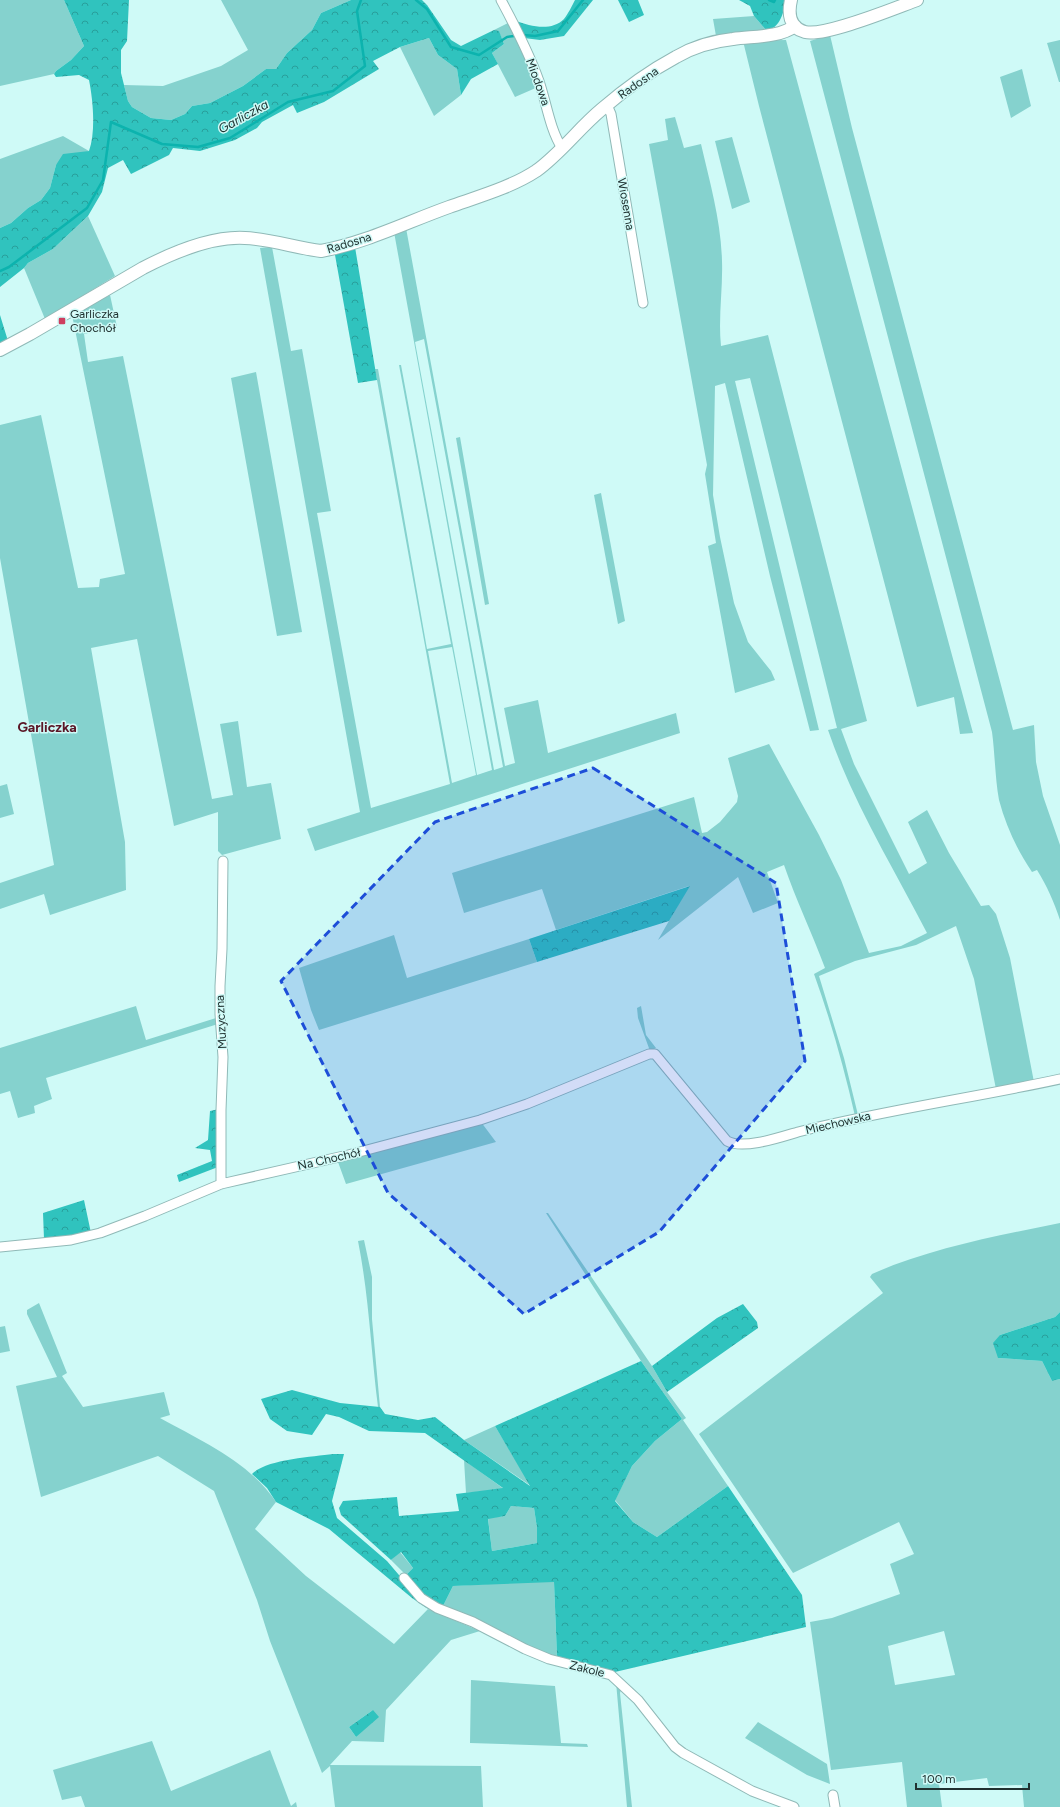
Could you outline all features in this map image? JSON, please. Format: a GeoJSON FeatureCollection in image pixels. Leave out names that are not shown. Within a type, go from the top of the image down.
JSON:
{"type":"FeatureCollection","features":[{"type":"Feature","properties":{"kind":"street","name":"Miodowa"},"geometry":{"type":"LineString","coordinates":[[501,0],[538,79],[553,127],[562,148]]}},
{"type":"Feature","properties":{"kind":"street"},"geometry":{"type":"LineString","coordinates":[[791,0],[789,10],[790,20],[795,26],[806,32],[825,30],[917,0]]}},
{"type":"Feature","properties":{"kind":"street","name":"Radosna"},"geometry":{"type":"LineString","coordinates":[[0,350],[142,268],[176,253],[208,243],[236,238],[260,240],[321,251],[334,249],[358,242],[519,180],[536,170],[562,148],[607,105],[673,58],[708,44],[731,39],[779,33],[789,30],[795,26]]}},
{"type":"Feature","properties":{"kind":"street","name":"Wiosenna"},"geometry":{"type":"LineString","coordinates":[[607,105],[611,114],[643,303]]}},
{"type":"Feature","properties":{"kind":"street","name":"Muzyczna"},"geometry":{"type":"LineString","coordinates":[[221,1184],[223,1057],[220,986],[222,949],[222,861]]}},
{"type":"Feature","properties":{"kind":"street","name":"Na Chochół"},"geometry":{"type":"LineString","coordinates":[[0,1247],[86,1237],[145,1216],[221,1184],[348,1155],[480,1120],[527,1104],[649,1054],[655,1054]]}},
{"type":"Feature","properties":{"kind":"street","name":"Miechowska"},"geometry":{"type":"LineString","coordinates":[[655,1054],[727,1141],[738,1144],[771,1139],[896,1110],[1060,1079]]}},
{"type":"Feature","properties":{"kind":"street","name":"Zakole"},"geometry":{"type":"LineString","coordinates":[[404,1578],[421,1598],[437,1608],[473,1622],[526,1649],[549,1658],[611,1675],[638,1700],[675,1747],[682,1753],[752,1791],[794,1807]]}},
{"type":"Feature","properties":{"kind":"street"},"geometry":{"type":"LineString","coordinates":[[833,1795],[835,1807]]}},
{"type":"Feature","properties":{"kind":"highlighted area"},"geometry":{"type":"Polygon","coordinates":[[[593,768],[776,883],[805,1061],[659,1232],[524,1314],[388,1193],[281,981],[435,822],[593,768]]]}},
{"type":"Feature","properties":{"kind":"shaded area"},"geometry":{"type":"Polygon","coordinates":[[[0,0],[64,0],[84,46],[71,60],[54,74],[0,86],[0,0]]]}},
{"type":"Feature","properties":{"kind":"shaded area"},"geometry":{"type":"Polygon","coordinates":[[[221,0],[351,0],[321,13],[312,30],[287,53],[276,69],[266,69],[243,86],[210,103],[192,106],[185,114],[171,120],[151,118],[132,107],[128,101],[124,85],[163,86],[221,66],[248,50],[221,0]]]}},
{"type":"Feature","properties":{"kind":"shaded area"},"geometry":{"type":"Polygon","coordinates":[[[754,16],[766,30],[716,36],[713,19],[754,16]]]}},
{"type":"Feature","properties":{"kind":"shaded area"},"geometry":{"type":"Polygon","coordinates":[[[508,23],[538,87],[515,97],[492,53],[504,44],[499,32],[494,30],[508,23]]]}},
{"type":"Feature","properties":{"kind":"shaded area"},"geometry":{"type":"Polygon","coordinates":[[[830,35],[852,128],[1013,730],[1034,725],[1036,762],[1043,796],[1060,845],[1060,920],[1041,876],[1037,870],[1032,872],[1017,846],[1005,819],[999,800],[992,732],[810,41],[830,35]]]}},
{"type":"Feature","properties":{"kind":"shaded area"},"geometry":{"type":"Polygon","coordinates":[[[429,38],[438,55],[457,69],[461,95],[434,116],[400,47],[429,38]]]}},
{"type":"Feature","properties":{"kind":"shaded area"},"geometry":{"type":"Polygon","coordinates":[[[786,40],[973,733],[960,734],[954,697],[917,707],[743,41],[786,40]]]}},
{"type":"Feature","properties":{"kind":"shaded area"},"geometry":{"type":"Polygon","coordinates":[[[1060,40],[1060,82],[1059,82],[1047,43],[1060,40]]]}},
{"type":"Feature","properties":{"kind":"shaded area"},"geometry":{"type":"Polygon","coordinates":[[[1022,69],[1031,106],[1011,118],[1000,77],[1022,69]]]}},
{"type":"Feature","properties":{"kind":"shaded area"},"geometry":{"type":"Polygon","coordinates":[[[675,117],[684,148],[701,144],[720,231],[722,261],[720,325],[721,346],[768,335],[867,721],[841,729],[854,764],[909,874],[927,863],[908,822],[927,810],[949,853],[981,906],[989,905],[996,914],[1010,958],[1034,1082],[996,1089],[974,979],[956,926],[916,945],[855,961],[819,976],[844,1058],[858,1115],[855,1116],[837,1045],[814,974],[825,968],[784,865],[767,872],[778,903],[753,913],[738,877],[658,940],[689,886],[556,930],[542,889],[464,913],[452,873],[694,797],[702,833],[707,832],[720,822],[737,802],[738,796],[728,758],[769,744],[819,835],[841,880],[869,953],[901,946],[927,933],[861,808],[828,730],[837,728],[750,378],[735,381],[819,730],[810,731],[770,576],[725,383],[715,386],[713,495],[720,537],[734,603],[748,642],[771,671],[775,680],[735,693],[708,546],[716,543],[705,474],[707,465],[649,144],[668,140],[665,119],[675,117]]]}},
{"type":"Feature","properties":{"kind":"shaded area"},"geometry":{"type":"Polygon","coordinates":[[[63,136],[89,151],[56,165],[50,188],[41,200],[28,208],[11,223],[0,228],[0,159],[63,136]]]}},
{"type":"Feature","properties":{"kind":"shaded area"},"geometry":{"type":"Polygon","coordinates":[[[732,137],[750,202],[732,209],[715,141],[732,137]]]}},
{"type":"Feature","properties":{"kind":"shaded area"},"geometry":{"type":"Polygon","coordinates":[[[88,216],[115,276],[45,319],[24,268],[28,263],[53,249],[88,216]]]}},
{"type":"Feature","properties":{"kind":"shaded area"},"geometry":{"type":"Polygon","coordinates":[[[406,228],[505,766],[515,763],[504,708],[538,700],[548,753],[676,713],[680,733],[315,851],[307,829],[360,812],[260,248],[272,247],[291,351],[302,349],[331,511],[317,513],[371,808],[450,784],[375,369],[378,369],[427,649],[451,644],[399,365],[401,365],[477,775],[492,770],[394,232],[406,228]],[[424,339],[415,342],[494,770],[503,767],[424,339]],[[452,647],[428,651],[452,783],[476,775],[452,647]]]}},
{"type":"Feature","properties":{"kind":"shaded area"},"geometry":{"type":"Polygon","coordinates":[[[110,295],[117,327],[84,334],[88,362],[123,356],[212,799],[233,795],[220,724],[238,721],[247,787],[271,783],[281,839],[222,855],[218,851],[218,812],[174,826],[137,639],[91,648],[125,842],[126,890],[50,915],[44,894],[0,909],[0,883],[54,865],[0,558],[0,425],[41,415],[78,588],[99,587],[100,579],[125,574],[72,315],[110,295]]]}},
{"type":"Feature","properties":{"kind":"shaded area"},"geometry":{"type":"Polygon","coordinates":[[[256,372],[302,632],[277,636],[231,378],[256,372]]]}},
{"type":"Feature","properties":{"kind":"shaded area"},"geometry":{"type":"Polygon","coordinates":[[[460,437],[489,604],[485,605],[456,438],[460,437]]]}},
{"type":"Feature","properties":{"kind":"shaded area"},"geometry":{"type":"Polygon","coordinates":[[[601,493],[625,621],[618,624],[594,495],[601,493]]]}},
{"type":"Feature","properties":{"kind":"shaded area"},"geometry":{"type":"Polygon","coordinates":[[[7,784],[14,814],[0,818],[0,786],[7,784]]]}},
{"type":"Feature","properties":{"kind":"shaded area"},"geometry":{"type":"Polygon","coordinates":[[[394,935],[407,978],[529,939],[537,962],[319,1030],[311,1010],[299,968],[394,935]]]}},
{"type":"Feature","properties":{"kind":"shaded area"},"geometry":{"type":"Polygon","coordinates":[[[136,1006],[146,1040],[216,1018],[218,1024],[46,1078],[52,1099],[34,1106],[35,1113],[18,1118],[10,1091],[0,1094],[0,1048],[136,1006]]]}},
{"type":"Feature","properties":{"kind":"shaded area"},"geometry":{"type":"Polygon","coordinates":[[[641,1006],[646,1035],[656,1048],[650,1051],[638,1018],[637,1008],[641,1006]]]}},
{"type":"Feature","properties":{"kind":"shaded area"},"geometry":{"type":"Polygon","coordinates":[[[481,1122],[496,1142],[346,1184],[338,1162],[481,1122]]]}},
{"type":"Feature","properties":{"kind":"shaded area"},"geometry":{"type":"Polygon","coordinates":[[[546,1213],[548,1213],[652,1366],[667,1392],[686,1418],[683,1420],[728,1486],[657,1537],[633,1522],[615,1500],[632,1466],[655,1441],[682,1419],[641,1361],[546,1213]]]}},
{"type":"Feature","properties":{"kind":"shaded area"},"geometry":{"type":"Polygon","coordinates":[[[1060,1223],[1060,1312],[1055,1317],[1000,1335],[998,1358],[1042,1361],[1052,1381],[1060,1379],[1060,1807],[1024,1807],[1022,1785],[989,1786],[987,1778],[939,1784],[942,1807],[907,1807],[902,1762],[831,1770],[810,1622],[832,1618],[900,1594],[890,1564],[914,1554],[899,1522],[793,1573],[699,1434],[883,1293],[870,1277],[872,1274],[917,1257],[941,1250],[988,1238],[1060,1223]],[[944,1631],[888,1646],[895,1685],[955,1675],[944,1631]]]}},
{"type":"Feature","properties":{"kind":"shaded area"},"geometry":{"type":"Polygon","coordinates":[[[364,1240],[372,1277],[372,1319],[380,1407],[378,1407],[367,1303],[358,1241],[364,1240]]]}},
{"type":"Feature","properties":{"kind":"shaded area"},"geometry":{"type":"Polygon","coordinates":[[[39,1303],[67,1373],[62,1376],[83,1407],[164,1392],[170,1415],[160,1418],[208,1444],[239,1464],[265,1488],[276,1502],[255,1529],[306,1576],[394,1644],[428,1609],[480,1631],[451,1640],[386,1710],[384,1742],[352,1741],[330,1765],[481,1766],[483,1807],[335,1807],[330,1766],[322,1773],[270,1641],[257,1600],[214,1491],[158,1456],[41,1497],[16,1386],[57,1377],[27,1314],[27,1310],[39,1303]],[[373,1710],[349,1727],[356,1737],[373,1710]]]}},
{"type":"Feature","properties":{"kind":"shaded area"},"geometry":{"type":"Polygon","coordinates":[[[5,1326],[10,1351],[0,1353],[0,1327],[5,1326]]]}},
{"type":"Feature","properties":{"kind":"shaded area"},"geometry":{"type":"Polygon","coordinates":[[[495,1426],[531,1486],[464,1440],[495,1426]]]}},
{"type":"Feature","properties":{"kind":"shaded area"},"geometry":{"type":"Polygon","coordinates":[[[464,1460],[504,1489],[466,1493],[464,1460]]]}},
{"type":"Feature","properties":{"kind":"shaded area"},"geometry":{"type":"Polygon","coordinates":[[[511,1506],[534,1508],[537,1528],[537,1543],[492,1551],[488,1518],[505,1516],[511,1506]]]}},
{"type":"Feature","properties":{"kind":"shaded area"},"geometry":{"type":"Polygon","coordinates":[[[400,1552],[413,1568],[406,1575],[391,1560],[400,1552]]]}},
{"type":"Feature","properties":{"kind":"shaded area"},"geometry":{"type":"Polygon","coordinates":[[[539,1581],[554,1582],[557,1656],[535,1650],[442,1608],[453,1586],[539,1581]]]}},
{"type":"Feature","properties":{"kind":"shaded area"},"geometry":{"type":"Polygon","coordinates":[[[471,1680],[555,1686],[561,1743],[587,1744],[588,1747],[470,1743],[471,1680]]]}},
{"type":"Feature","properties":{"kind":"shaded area"},"geometry":{"type":"Polygon","coordinates":[[[616,1682],[643,1712],[621,1690],[620,1693],[632,1807],[627,1807],[616,1682]]]}},
{"type":"Feature","properties":{"kind":"shaded area"},"geometry":{"type":"Polygon","coordinates":[[[758,1722],[827,1764],[830,1784],[807,1775],[745,1738],[758,1722]]]}},
{"type":"Feature","properties":{"kind":"shaded area"},"geometry":{"type":"Polygon","coordinates":[[[152,1741],[171,1791],[270,1750],[291,1806],[296,1802],[297,1807],[85,1807],[81,1796],[62,1800],[53,1770],[152,1741]]]}},
{"type":"Feature","properties":{"kind":"green space"},"geometry":{"type":"Polygon","coordinates":[[[64,0],[129,0],[127,41],[121,50],[121,73],[128,101],[132,107],[151,118],[171,120],[185,114],[192,106],[210,103],[243,86],[266,69],[276,69],[287,53],[312,30],[321,13],[351,0],[422,0],[451,40],[461,46],[494,30],[499,31],[504,44],[492,53],[498,64],[471,79],[461,95],[457,69],[438,55],[429,38],[400,47],[373,61],[379,69],[324,102],[297,113],[293,105],[262,122],[257,128],[235,140],[200,151],[173,148],[169,155],[131,174],[123,160],[108,168],[102,192],[88,216],[53,249],[28,263],[0,287],[0,228],[11,223],[28,208],[41,200],[50,188],[56,165],[63,154],[89,151],[91,143],[93,134],[93,116],[89,80],[79,75],[56,77],[54,74],[71,60],[84,46],[64,0]]]}},
{"type":"Feature","properties":{"kind":"green space"},"geometry":{"type":"Polygon","coordinates":[[[575,0],[593,0],[564,36],[540,40],[524,38],[516,21],[540,27],[553,26],[564,19],[575,0]]]}},
{"type":"Feature","properties":{"kind":"green space"},"geometry":{"type":"Polygon","coordinates":[[[618,0],[638,0],[644,15],[629,22],[618,0]]]}},
{"type":"Feature","properties":{"kind":"green space"},"geometry":{"type":"Polygon","coordinates":[[[739,0],[787,0],[781,19],[771,29],[766,30],[754,16],[750,6],[739,0]]]}},
{"type":"Feature","properties":{"kind":"green space"},"geometry":{"type":"Polygon","coordinates":[[[355,247],[377,380],[358,383],[335,255],[355,247]]]}},
{"type":"Feature","properties":{"kind":"green space"},"geometry":{"type":"Polygon","coordinates":[[[0,315],[8,341],[0,346],[0,315]]]}},
{"type":"Feature","properties":{"kind":"green space"},"geometry":{"type":"Polygon","coordinates":[[[690,886],[669,921],[537,962],[529,939],[690,886]]]}},
{"type":"Feature","properties":{"kind":"green space"},"geometry":{"type":"Polygon","coordinates":[[[219,1109],[218,1167],[179,1182],[177,1175],[212,1161],[210,1150],[195,1148],[208,1140],[210,1111],[219,1109]]]}},
{"type":"Feature","properties":{"kind":"green space"},"geometry":{"type":"Polygon","coordinates":[[[84,1200],[91,1233],[44,1239],[43,1213],[84,1200]]]}},
{"type":"Feature","properties":{"kind":"green space"},"geometry":{"type":"Polygon","coordinates":[[[743,1304],[757,1322],[758,1328],[667,1392],[652,1366],[717,1318],[743,1304]]]}},
{"type":"Feature","properties":{"kind":"green space"},"geometry":{"type":"Polygon","coordinates":[[[1060,1312],[1060,1379],[1052,1381],[1042,1361],[998,1358],[993,1343],[1000,1335],[1055,1317],[1060,1312]]]}},
{"type":"Feature","properties":{"kind":"green space"},"geometry":{"type":"Polygon","coordinates":[[[641,1361],[682,1419],[655,1441],[632,1466],[615,1501],[633,1522],[657,1537],[728,1486],[802,1595],[806,1627],[615,1672],[557,1656],[554,1582],[453,1586],[442,1608],[424,1597],[406,1575],[413,1568],[401,1552],[391,1560],[341,1515],[339,1508],[343,1501],[397,1497],[399,1516],[459,1511],[456,1494],[503,1488],[425,1433],[369,1431],[339,1417],[326,1414],[312,1435],[287,1431],[270,1419],[261,1399],[292,1390],[340,1403],[380,1407],[385,1414],[418,1420],[435,1417],[464,1440],[530,1486],[495,1426],[641,1361]],[[511,1506],[505,1516],[488,1519],[492,1551],[537,1543],[537,1528],[534,1508],[511,1506]]]}},
{"type":"Feature","properties":{"kind":"green space"},"geometry":{"type":"Polygon","coordinates":[[[333,1454],[344,1454],[332,1501],[337,1518],[387,1561],[428,1609],[412,1598],[329,1529],[276,1502],[267,1488],[252,1474],[268,1465],[279,1462],[333,1454]]]}},
{"type":"Feature","properties":{"kind":"green space"},"geometry":{"type":"Polygon","coordinates":[[[373,1710],[379,1717],[356,1737],[349,1727],[373,1710]]]}},
{"type":"Feature","properties":{"kind":"waterway","name":"Garliczka"},"geometry":{"type":"LineString","coordinates":[[0,271],[9,267],[87,208],[103,180],[111,122],[162,144],[198,147],[230,138],[288,102],[333,91],[365,66],[357,11],[361,0]]}},
{"type":"Feature","properties":{"kind":"waterway","name":"Garliczka"},"geometry":{"type":"LineString","coordinates":[[416,0],[427,9],[451,47],[479,55],[507,37],[514,36]]}},
{"type":"Feature","properties":{"kind":"waterway","name":"Garliczka"},"geometry":{"type":"LineString","coordinates":[[524,35],[535,36],[558,31],[583,0]]}},
{"type":"Feature","properties":{"kind":"waterway","name":"Garliczka"},"geometry":{"type":"LineString","coordinates":[[769,0],[774,2],[775,0]]}},
{"type":"Feature","properties":{"kind":"place","name":"Garliczka Chochół"},"geometry":{"type":"Point","coordinates":[62,321]}},
{"type":"Feature","properties":{"kind":"district","name":"Garliczka"},"geometry":{"type":"Point","coordinates":[47,727]}}]}
